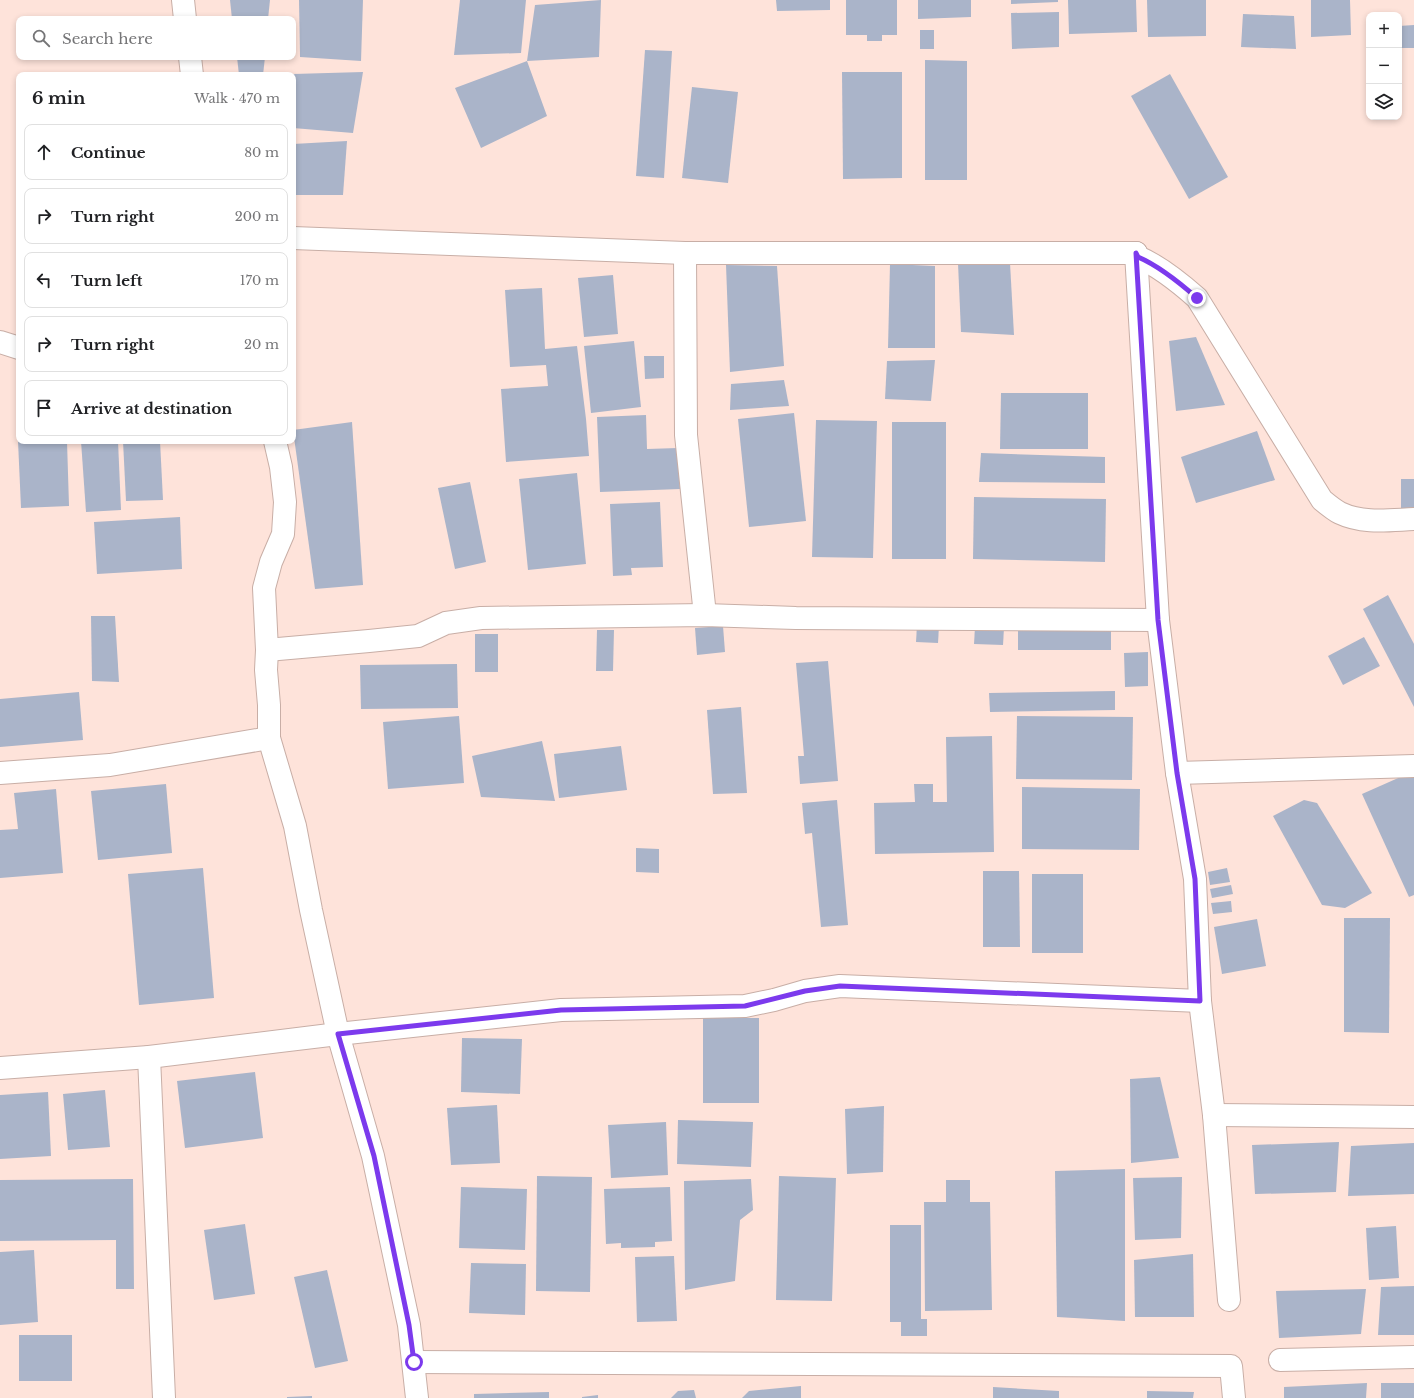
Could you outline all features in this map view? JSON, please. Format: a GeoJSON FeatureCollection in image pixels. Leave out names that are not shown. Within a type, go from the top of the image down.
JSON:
{"type":"FeatureCollection","features":[{"type":"Feature","properties":{"kind":"street"},"geometry":{"type":"LineString","coordinates":[[183,0],[185,16]]}},
{"type":"Feature","properties":{"kind":"street"},"geometry":{"type":"LineString","coordinates":[[190,60],[192,72]]}},
{"type":"Feature","properties":{"kind":"street"},"geometry":{"type":"LineString","coordinates":[[296,238],[685,253],[1136,253]]}},
{"type":"Feature","properties":{"kind":"street"},"geometry":{"type":"LineString","coordinates":[[685,253],[686,435],[705,615]]}},
{"type":"Feature","properties":{"kind":"street"},"geometry":{"type":"LineString","coordinates":[[1136,253],[1138,257],[1153,265],[1186,288],[1197,298],[1322,500],[1338,513],[1355,519],[1381,521],[1414,519]]}},
{"type":"Feature","properties":{"kind":"street"},"geometry":{"type":"LineString","coordinates":[[1136,253],[1158,620],[1177,773],[1195,879],[1200,1001],[1214,1115],[1229,1300]]}},
{"type":"Feature","properties":{"kind":"street"},"geometry":{"type":"LineString","coordinates":[[0,342],[16,347]]}},
{"type":"Feature","properties":{"kind":"street"},"geometry":{"type":"LineString","coordinates":[[276,444],[281,467],[285,502],[283,534],[271,562],[264,588],[269,738],[295,826],[311,910],[338,1034],[374,1156],[409,1325],[417,1398]]}},
{"type":"Feature","properties":{"kind":"street"},"geometry":{"type":"LineString","coordinates":[[267,650],[418,636],[446,623],[481,618],[705,615],[796,618],[1158,620]]}},
{"type":"Feature","properties":{"kind":"street"},"geometry":{"type":"LineString","coordinates":[[0,773],[110,765],[269,738]]}},
{"type":"Feature","properties":{"kind":"street"},"geometry":{"type":"LineString","coordinates":[[1177,773],[1414,766]]}},
{"type":"Feature","properties":{"kind":"street"},"geometry":{"type":"LineString","coordinates":[[0,1068],[149,1056],[561,1010],[745,1006],[805,991],[840,986],[1200,1001]]}},
{"type":"Feature","properties":{"kind":"street"},"geometry":{"type":"LineString","coordinates":[[149,1056],[164,1398]]}},
{"type":"Feature","properties":{"kind":"street"},"geometry":{"type":"LineString","coordinates":[[1214,1115],[1414,1117]]}},
{"type":"Feature","properties":{"kind":"street"},"geometry":{"type":"LineString","coordinates":[[1280,1360],[1414,1357]]}},
{"type":"Feature","properties":{"kind":"street"},"geometry":{"type":"LineString","coordinates":[[414,1362],[1231,1366],[1234,1398]]}},
{"type":"Feature","properties":{"kind":"building"},"geometry":{"type":"Polygon","coordinates":[[[230,0],[270,0],[268,16],[232,16],[230,0]]]}},
{"type":"Feature","properties":{"kind":"building"},"geometry":{"type":"Polygon","coordinates":[[[299,0],[363,0],[361,61],[300,57],[299,0]]]}},
{"type":"Feature","properties":{"kind":"building"},"geometry":{"type":"Polygon","coordinates":[[[460,0],[526,0],[521,53],[454,55],[460,0]]]}},
{"type":"Feature","properties":{"kind":"building"},"geometry":{"type":"Polygon","coordinates":[[[601,0],[599,57],[527,61],[535,5],[601,0]]]}},
{"type":"Feature","properties":{"kind":"building"},"geometry":{"type":"Polygon","coordinates":[[[776,0],[830,0],[830,10],[777,11],[776,0]]]}},
{"type":"Feature","properties":{"kind":"building"},"geometry":{"type":"Polygon","coordinates":[[[846,0],[897,0],[897,35],[882,35],[882,41],[867,41],[867,35],[846,35],[846,0]]]}},
{"type":"Feature","properties":{"kind":"building"},"geometry":{"type":"Polygon","coordinates":[[[918,0],[971,0],[971,17],[918,19],[918,0]]]}},
{"type":"Feature","properties":{"kind":"building"},"geometry":{"type":"Polygon","coordinates":[[[1011,0],[1058,0],[1058,2],[1011,4],[1011,0]]]}},
{"type":"Feature","properties":{"kind":"building"},"geometry":{"type":"Polygon","coordinates":[[[1068,0],[1136,0],[1137,32],[1069,34],[1068,0]]]}},
{"type":"Feature","properties":{"kind":"building"},"geometry":{"type":"Polygon","coordinates":[[[1147,0],[1206,0],[1206,36],[1148,37],[1147,0]]]}},
{"type":"Feature","properties":{"kind":"building"},"geometry":{"type":"Polygon","coordinates":[[[1311,0],[1350,0],[1351,35],[1311,37],[1311,0]]]}},
{"type":"Feature","properties":{"kind":"building"},"geometry":{"type":"Polygon","coordinates":[[[1059,12],[1059,47],[1012,49],[1011,13],[1059,12]]]}},
{"type":"Feature","properties":{"kind":"building"},"geometry":{"type":"Polygon","coordinates":[[[1243,14],[1294,16],[1296,49],[1241,47],[1243,14]]]}},
{"type":"Feature","properties":{"kind":"building"},"geometry":{"type":"Polygon","coordinates":[[[1414,25],[1414,48],[1402,48],[1402,26],[1414,25]]]}},
{"type":"Feature","properties":{"kind":"building"},"geometry":{"type":"Polygon","coordinates":[[[920,30],[934,30],[934,49],[920,49],[920,30]]]}},
{"type":"Feature","properties":{"kind":"building"},"geometry":{"type":"Polygon","coordinates":[[[645,50],[672,51],[664,178],[636,176],[645,50]]]}},
{"type":"Feature","properties":{"kind":"building"},"geometry":{"type":"Polygon","coordinates":[[[237,60],[265,60],[263,72],[239,72],[237,60]]]}},
{"type":"Feature","properties":{"kind":"building"},"geometry":{"type":"Polygon","coordinates":[[[925,60],[967,61],[967,180],[925,180],[925,60]]]}},
{"type":"Feature","properties":{"kind":"building"},"geometry":{"type":"Polygon","coordinates":[[[527,61],[547,116],[481,148],[455,88],[527,61]]]}},
{"type":"Feature","properties":{"kind":"building"},"geometry":{"type":"Polygon","coordinates":[[[363,72],[353,133],[296,128],[296,74],[363,72]]]}},
{"type":"Feature","properties":{"kind":"building"},"geometry":{"type":"Polygon","coordinates":[[[842,72],[902,72],[902,178],[843,179],[842,72]]]}},
{"type":"Feature","properties":{"kind":"building"},"geometry":{"type":"Polygon","coordinates":[[[1170,74],[1228,177],[1189,199],[1131,96],[1170,74]]]}},
{"type":"Feature","properties":{"kind":"building"},"geometry":{"type":"Polygon","coordinates":[[[692,87],[738,92],[728,183],[682,178],[692,87]]]}},
{"type":"Feature","properties":{"kind":"building"},"geometry":{"type":"Polygon","coordinates":[[[347,141],[343,195],[296,195],[296,144],[347,141]]]}},
{"type":"Feature","properties":{"kind":"building"},"geometry":{"type":"Polygon","coordinates":[[[958,263],[1010,263],[1014,335],[961,332],[958,263]]]}},
{"type":"Feature","properties":{"kind":"building"},"geometry":{"type":"Polygon","coordinates":[[[890,264],[935,266],[935,348],[888,348],[890,264]]]}},
{"type":"Feature","properties":{"kind":"building"},"geometry":{"type":"Polygon","coordinates":[[[726,265],[777,266],[784,366],[730,372],[726,265]]]}},
{"type":"Feature","properties":{"kind":"building"},"geometry":{"type":"Polygon","coordinates":[[[613,275],[618,334],[584,337],[578,278],[613,275]]]}},
{"type":"Feature","properties":{"kind":"building"},"geometry":{"type":"Polygon","coordinates":[[[542,288],[545,349],[577,346],[589,456],[506,462],[501,389],[548,386],[546,365],[510,367],[505,290],[542,288]]]}},
{"type":"Feature","properties":{"kind":"building"},"geometry":{"type":"Polygon","coordinates":[[[1196,337],[1225,405],[1176,411],[1169,341],[1196,337]]]}},
{"type":"Feature","properties":{"kind":"building"},"geometry":{"type":"Polygon","coordinates":[[[634,341],[641,407],[591,413],[584,346],[634,341]]]}},
{"type":"Feature","properties":{"kind":"building"},"geometry":{"type":"Polygon","coordinates":[[[644,356],[664,356],[664,378],[645,379],[644,356]]]}},
{"type":"Feature","properties":{"kind":"building"},"geometry":{"type":"Polygon","coordinates":[[[935,360],[931,401],[885,399],[887,361],[935,360]]]}},
{"type":"Feature","properties":{"kind":"building"},"geometry":{"type":"Polygon","coordinates":[[[784,380],[789,406],[730,410],[731,384],[784,380]]]}},
{"type":"Feature","properties":{"kind":"building"},"geometry":{"type":"Polygon","coordinates":[[[1001,393],[1088,393],[1088,449],[1000,449],[1001,393]]]}},
{"type":"Feature","properties":{"kind":"building"},"geometry":{"type":"Polygon","coordinates":[[[794,413],[806,521],[749,527],[738,419],[794,413]]]}},
{"type":"Feature","properties":{"kind":"building"},"geometry":{"type":"Polygon","coordinates":[[[646,415],[647,449],[678,448],[680,489],[600,492],[597,417],[646,415]]]}},
{"type":"Feature","properties":{"kind":"building"},"geometry":{"type":"Polygon","coordinates":[[[816,420],[877,421],[873,558],[812,557],[816,420]]]}},
{"type":"Feature","properties":{"kind":"building"},"geometry":{"type":"Polygon","coordinates":[[[352,422],[363,585],[315,589],[295,444],[296,430],[352,422]]]}},
{"type":"Feature","properties":{"kind":"building"},"geometry":{"type":"Polygon","coordinates":[[[892,422],[946,422],[946,559],[892,559],[892,422]]]}},
{"type":"Feature","properties":{"kind":"building"},"geometry":{"type":"Polygon","coordinates":[[[1257,431],[1275,480],[1196,503],[1181,457],[1257,431]]]}},
{"type":"Feature","properties":{"kind":"building"},"geometry":{"type":"Polygon","coordinates":[[[18,444],[67,444],[69,506],[21,508],[18,444]]]}},
{"type":"Feature","properties":{"kind":"building"},"geometry":{"type":"Polygon","coordinates":[[[81,444],[118,444],[121,510],[86,512],[81,444]]]}},
{"type":"Feature","properties":{"kind":"building"},"geometry":{"type":"Polygon","coordinates":[[[123,444],[160,444],[163,500],[126,501],[123,444]]]}},
{"type":"Feature","properties":{"kind":"building"},"geometry":{"type":"Polygon","coordinates":[[[981,453],[1105,457],[1105,483],[979,482],[981,453]]]}},
{"type":"Feature","properties":{"kind":"building"},"geometry":{"type":"Polygon","coordinates":[[[577,473],[586,564],[528,570],[519,479],[577,473]]]}},
{"type":"Feature","properties":{"kind":"building"},"geometry":{"type":"Polygon","coordinates":[[[1401,479],[1414,479],[1414,512],[1401,512],[1401,479]]]}},
{"type":"Feature","properties":{"kind":"building"},"geometry":{"type":"Polygon","coordinates":[[[470,482],[486,562],[455,569],[438,488],[470,482]]]}},
{"type":"Feature","properties":{"kind":"building"},"geometry":{"type":"Polygon","coordinates":[[[974,497],[1106,499],[1105,562],[973,559],[974,497]]]}},
{"type":"Feature","properties":{"kind":"building"},"geometry":{"type":"Polygon","coordinates":[[[660,502],[663,567],[631,568],[632,575],[613,576],[610,504],[660,502]]]}},
{"type":"Feature","properties":{"kind":"building"},"geometry":{"type":"Polygon","coordinates":[[[180,517],[182,569],[97,574],[94,522],[180,517]]]}},
{"type":"Feature","properties":{"kind":"building"},"geometry":{"type":"Polygon","coordinates":[[[1388,595],[1414,644],[1414,707],[1363,609],[1388,595]]]}},
{"type":"Feature","properties":{"kind":"building"},"geometry":{"type":"Polygon","coordinates":[[[91,616],[115,616],[119,682],[92,681],[91,616]]]}},
{"type":"Feature","properties":{"kind":"building"},"geometry":{"type":"Polygon","coordinates":[[[917,625],[939,626],[938,643],[916,642],[917,625]]]}},
{"type":"Feature","properties":{"kind":"building"},"geometry":{"type":"Polygon","coordinates":[[[723,626],[725,652],[697,655],[695,628],[723,626]]]}},
{"type":"Feature","properties":{"kind":"building"},"geometry":{"type":"Polygon","coordinates":[[[975,627],[1004,628],[1003,645],[974,644],[975,627]]]}},
{"type":"Feature","properties":{"kind":"building"},"geometry":{"type":"Polygon","coordinates":[[[1111,629],[1111,650],[1018,650],[1018,630],[1111,629]]]}},
{"type":"Feature","properties":{"kind":"building"},"geometry":{"type":"Polygon","coordinates":[[[597,630],[614,630],[613,671],[596,671],[597,630]]]}},
{"type":"Feature","properties":{"kind":"building"},"geometry":{"type":"Polygon","coordinates":[[[475,634],[498,634],[498,672],[475,672],[475,634]]]}},
{"type":"Feature","properties":{"kind":"building"},"geometry":{"type":"Polygon","coordinates":[[[1364,637],[1380,666],[1343,685],[1328,656],[1364,637]]]}},
{"type":"Feature","properties":{"kind":"building"},"geometry":{"type":"Polygon","coordinates":[[[1148,652],[1148,686],[1125,687],[1124,653],[1148,652]]]}},
{"type":"Feature","properties":{"kind":"building"},"geometry":{"type":"Polygon","coordinates":[[[828,661],[838,781],[800,784],[798,756],[804,756],[796,663],[828,661]]]}},
{"type":"Feature","properties":{"kind":"building"},"geometry":{"type":"Polygon","coordinates":[[[457,664],[458,708],[361,709],[360,665],[457,664]]]}},
{"type":"Feature","properties":{"kind":"building"},"geometry":{"type":"Polygon","coordinates":[[[1115,691],[1115,710],[990,712],[989,693],[1115,691]]]}},
{"type":"Feature","properties":{"kind":"building"},"geometry":{"type":"Polygon","coordinates":[[[79,692],[83,740],[0,747],[0,699],[79,692]]]}},
{"type":"Feature","properties":{"kind":"building"},"geometry":{"type":"Polygon","coordinates":[[[741,707],[747,793],[713,794],[707,710],[741,707]]]}},
{"type":"Feature","properties":{"kind":"building"},"geometry":{"type":"Polygon","coordinates":[[[459,716],[464,783],[388,789],[383,722],[459,716]]]}},
{"type":"Feature","properties":{"kind":"building"},"geometry":{"type":"Polygon","coordinates":[[[1017,716],[1133,717],[1132,780],[1016,779],[1017,716]]]}},
{"type":"Feature","properties":{"kind":"building"},"geometry":{"type":"Polygon","coordinates":[[[992,736],[994,852],[875,854],[874,803],[915,802],[914,784],[933,784],[933,802],[947,802],[946,737],[992,736]]]}},
{"type":"Feature","properties":{"kind":"building"},"geometry":{"type":"Polygon","coordinates":[[[542,741],[555,801],[481,797],[472,756],[542,741]]]}},
{"type":"Feature","properties":{"kind":"building"},"geometry":{"type":"Polygon","coordinates":[[[621,746],[627,790],[559,798],[554,754],[621,746]]]}},
{"type":"Feature","properties":{"kind":"building"},"geometry":{"type":"Polygon","coordinates":[[[1414,771],[1414,895],[1409,897],[1362,794],[1414,771]]]}},
{"type":"Feature","properties":{"kind":"building"},"geometry":{"type":"Polygon","coordinates":[[[166,784],[172,853],[98,860],[91,791],[166,784]]]}},
{"type":"Feature","properties":{"kind":"building"},"geometry":{"type":"Polygon","coordinates":[[[1022,787],[1140,789],[1139,850],[1022,849],[1022,787]]]}},
{"type":"Feature","properties":{"kind":"building"},"geometry":{"type":"Polygon","coordinates":[[[56,789],[63,873],[0,878],[0,830],[18,829],[14,793],[56,789]]]}},
{"type":"Feature","properties":{"kind":"building"},"geometry":{"type":"Polygon","coordinates":[[[837,800],[848,925],[821,927],[812,833],[805,834],[802,803],[837,800]]]}},
{"type":"Feature","properties":{"kind":"building"},"geometry":{"type":"Polygon","coordinates":[[[1304,800],[1317,803],[1372,893],[1345,908],[1322,905],[1273,816],[1304,800]]]}},
{"type":"Feature","properties":{"kind":"building"},"geometry":{"type":"Polygon","coordinates":[[[636,848],[659,849],[659,873],[636,872],[636,848]]]}},
{"type":"Feature","properties":{"kind":"building"},"geometry":{"type":"Polygon","coordinates":[[[203,868],[214,998],[139,1005],[128,874],[203,868]]]}},
{"type":"Feature","properties":{"kind":"building"},"geometry":{"type":"Polygon","coordinates":[[[1227,868],[1230,882],[1210,885],[1208,872],[1227,868]]]}},
{"type":"Feature","properties":{"kind":"building"},"geometry":{"type":"Polygon","coordinates":[[[983,871],[1019,871],[1020,947],[983,947],[983,871]]]}},
{"type":"Feature","properties":{"kind":"building"},"geometry":{"type":"Polygon","coordinates":[[[1032,874],[1083,874],[1083,953],[1032,953],[1032,874]]]}},
{"type":"Feature","properties":{"kind":"building"},"geometry":{"type":"Polygon","coordinates":[[[1231,885],[1233,894],[1212,898],[1210,889],[1231,885]]]}},
{"type":"Feature","properties":{"kind":"building"},"geometry":{"type":"Polygon","coordinates":[[[1231,901],[1232,912],[1213,914],[1211,903],[1231,901]]]}},
{"type":"Feature","properties":{"kind":"building"},"geometry":{"type":"Polygon","coordinates":[[[1344,918],[1390,918],[1389,1033],[1344,1032],[1344,918]]]}},
{"type":"Feature","properties":{"kind":"building"},"geometry":{"type":"Polygon","coordinates":[[[1257,919],[1266,966],[1222,974],[1214,927],[1257,919]]]}},
{"type":"Feature","properties":{"kind":"building"},"geometry":{"type":"Polygon","coordinates":[[[703,1018],[759,1018],[759,1103],[703,1103],[703,1018]]]}},
{"type":"Feature","properties":{"kind":"building"},"geometry":{"type":"Polygon","coordinates":[[[462,1038],[522,1039],[520,1094],[461,1092],[462,1038]]]}},
{"type":"Feature","properties":{"kind":"building"},"geometry":{"type":"Polygon","coordinates":[[[255,1072],[263,1138],[185,1148],[177,1081],[255,1072]]]}},
{"type":"Feature","properties":{"kind":"building"},"geometry":{"type":"Polygon","coordinates":[[[1160,1077],[1179,1158],[1131,1163],[1130,1079],[1160,1077]]]}},
{"type":"Feature","properties":{"kind":"building"},"geometry":{"type":"Polygon","coordinates":[[[105,1090],[110,1147],[68,1150],[63,1094],[105,1090]]]}},
{"type":"Feature","properties":{"kind":"building"},"geometry":{"type":"Polygon","coordinates":[[[48,1092],[51,1156],[0,1159],[0,1095],[48,1092]]]}},
{"type":"Feature","properties":{"kind":"building"},"geometry":{"type":"Polygon","coordinates":[[[497,1105],[500,1163],[451,1165],[447,1108],[497,1105]]]}},
{"type":"Feature","properties":{"kind":"building"},"geometry":{"type":"Polygon","coordinates":[[[884,1106],[883,1172],[847,1174],[845,1109],[884,1106]]]}},
{"type":"Feature","properties":{"kind":"building"},"geometry":{"type":"Polygon","coordinates":[[[678,1120],[753,1122],[751,1167],[677,1164],[678,1120]]]}},
{"type":"Feature","properties":{"kind":"building"},"geometry":{"type":"Polygon","coordinates":[[[666,1122],[668,1175],[611,1178],[608,1125],[666,1122]]]}},
{"type":"Feature","properties":{"kind":"building"},"geometry":{"type":"Polygon","coordinates":[[[1339,1142],[1336,1192],[1255,1194],[1252,1145],[1339,1142]]]}},
{"type":"Feature","properties":{"kind":"building"},"geometry":{"type":"Polygon","coordinates":[[[1414,1143],[1414,1194],[1348,1196],[1351,1146],[1414,1143]]]}},
{"type":"Feature","properties":{"kind":"building"},"geometry":{"type":"Polygon","coordinates":[[[1125,1169],[1125,1321],[1057,1317],[1055,1171],[1125,1169]]]}},
{"type":"Feature","properties":{"kind":"building"},"geometry":{"type":"Polygon","coordinates":[[[537,1176],[592,1177],[590,1292],[536,1291],[537,1176]]]}},
{"type":"Feature","properties":{"kind":"building"},"geometry":{"type":"Polygon","coordinates":[[[779,1176],[836,1178],[832,1301],[776,1300],[779,1176]]]}},
{"type":"Feature","properties":{"kind":"building"},"geometry":{"type":"Polygon","coordinates":[[[1182,1177],[1181,1238],[1135,1240],[1133,1178],[1182,1177]]]}},
{"type":"Feature","properties":{"kind":"building"},"geometry":{"type":"Polygon","coordinates":[[[133,1179],[134,1289],[116,1289],[116,1240],[0,1241],[0,1180],[133,1179]]]}},
{"type":"Feature","properties":{"kind":"building"},"geometry":{"type":"Polygon","coordinates":[[[751,1179],[753,1210],[740,1220],[735,1281],[685,1290],[684,1181],[751,1179]]]}},
{"type":"Feature","properties":{"kind":"building"},"geometry":{"type":"Polygon","coordinates":[[[946,1180],[970,1180],[970,1202],[990,1202],[992,1310],[925,1311],[924,1202],[946,1202],[946,1180]]]}},
{"type":"Feature","properties":{"kind":"building"},"geometry":{"type":"Polygon","coordinates":[[[461,1187],[527,1189],[525,1250],[459,1248],[461,1187]]]}},
{"type":"Feature","properties":{"kind":"building"},"geometry":{"type":"Polygon","coordinates":[[[670,1187],[672,1241],[655,1242],[655,1247],[621,1248],[621,1243],[606,1244],[604,1189],[670,1187]]]}},
{"type":"Feature","properties":{"kind":"building"},"geometry":{"type":"Polygon","coordinates":[[[245,1224],[255,1294],[214,1300],[204,1230],[245,1224]]]}},
{"type":"Feature","properties":{"kind":"building"},"geometry":{"type":"Polygon","coordinates":[[[890,1225],[921,1225],[921,1319],[927,1319],[927,1336],[901,1336],[901,1322],[890,1322],[890,1225]]]}},
{"type":"Feature","properties":{"kind":"building"},"geometry":{"type":"Polygon","coordinates":[[[1396,1226],[1399,1278],[1369,1280],[1366,1228],[1396,1226]]]}},
{"type":"Feature","properties":{"kind":"building"},"geometry":{"type":"Polygon","coordinates":[[[34,1250],[38,1322],[0,1325],[0,1252],[34,1250]]]}},
{"type":"Feature","properties":{"kind":"building"},"geometry":{"type":"Polygon","coordinates":[[[1193,1254],[1194,1317],[1135,1317],[1134,1260],[1193,1254]]]}},
{"type":"Feature","properties":{"kind":"building"},"geometry":{"type":"Polygon","coordinates":[[[674,1256],[677,1321],[637,1322],[635,1257],[674,1256]]]}},
{"type":"Feature","properties":{"kind":"building"},"geometry":{"type":"Polygon","coordinates":[[[471,1263],[526,1264],[525,1315],[469,1313],[471,1263]]]}},
{"type":"Feature","properties":{"kind":"building"},"geometry":{"type":"Polygon","coordinates":[[[327,1270],[348,1361],[315,1368],[294,1277],[327,1270]]]}},
{"type":"Feature","properties":{"kind":"building"},"geometry":{"type":"Polygon","coordinates":[[[1414,1286],[1414,1335],[1378,1335],[1381,1287],[1414,1286]]]}},
{"type":"Feature","properties":{"kind":"building"},"geometry":{"type":"Polygon","coordinates":[[[1366,1289],[1361,1334],[1279,1338],[1276,1291],[1366,1289]]]}},
{"type":"Feature","properties":{"kind":"building"},"geometry":{"type":"Polygon","coordinates":[[[19,1335],[72,1335],[72,1381],[19,1381],[19,1335]]]}},
{"type":"Feature","properties":{"kind":"building"},"geometry":{"type":"Polygon","coordinates":[[[1367,1383],[1366,1398],[1284,1398],[1284,1387],[1367,1383]]]}},
{"type":"Feature","properties":{"kind":"building"},"geometry":{"type":"Polygon","coordinates":[[[1381,1383],[1414,1383],[1414,1398],[1381,1398],[1381,1383]]]}},
{"type":"Feature","properties":{"kind":"building"},"geometry":{"type":"Polygon","coordinates":[[[801,1386],[801,1398],[742,1398],[749,1391],[801,1386]]]}},
{"type":"Feature","properties":{"kind":"building"},"geometry":{"type":"Polygon","coordinates":[[[993,1387],[1059,1391],[1059,1398],[993,1398],[993,1387]]]}},
{"type":"Feature","properties":{"kind":"building"},"geometry":{"type":"Polygon","coordinates":[[[694,1390],[696,1398],[671,1398],[678,1391],[694,1390]]]}},
{"type":"Feature","properties":{"kind":"building"},"geometry":{"type":"Polygon","coordinates":[[[1147,1391],[1194,1392],[1193,1398],[1147,1398],[1147,1391]]]}},
{"type":"Feature","properties":{"kind":"building"},"geometry":{"type":"Polygon","coordinates":[[[549,1392],[549,1398],[474,1398],[474,1394],[549,1392]]]}},
{"type":"Feature","properties":{"kind":"building"},"geometry":{"type":"Polygon","coordinates":[[[598,1395],[598,1398],[582,1398],[582,1397],[598,1395]]]}},
{"type":"Feature","properties":{"kind":"building"},"geometry":{"type":"Polygon","coordinates":[[[312,1396],[312,1398],[287,1398],[287,1397],[312,1396]]]}},
{"type":"Feature","properties":{"kind":"route"},"geometry":{"type":"LineString","coordinates":[[414,1362],[409,1325],[374,1156],[338,1034],[561,1010],[745,1006],[774,1000],[805,991],[840,986],[1200,1001],[1195,879],[1177,773],[1158,620],[1136,253],[1138,257],[1147,261],[1186,288],[1197,298]]}}]}
